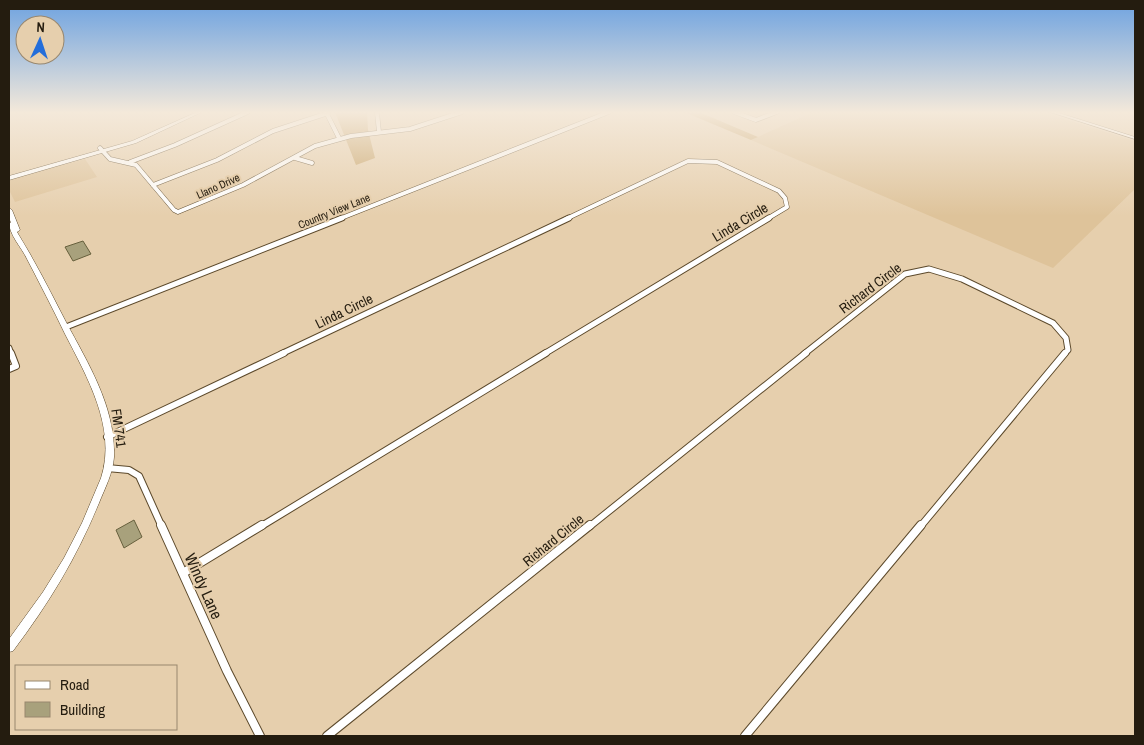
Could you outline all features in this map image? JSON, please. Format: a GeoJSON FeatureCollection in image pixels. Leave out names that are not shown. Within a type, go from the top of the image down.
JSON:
{"type":"FeatureCollection","features":[{"type":"Feature","properties":{"kind":"main road"},"geometry":{"type":"LineString","coordinates":[[101,150],[110,147]]}},
{"type":"Feature","properties":{"kind":"main road"},"geometry":{"type":"LineString","coordinates":[[9,176],[111,147]]}},
{"type":"Feature","properties":{"kind":"main road","name":"FM 741"},"geometry":{"type":"LineString","coordinates":[[9,210],[19,234],[18,237]]}},
{"type":"Feature","properties":{"kind":"main road","name":"FM 741"},"geometry":{"type":"LineString","coordinates":[[9,224],[18,237],[96,387],[108,437],[109,461],[89,516],[61,574],[42,605],[9,647]]}},
{"type":"Feature","properties":{"kind":"street"},"geometry":{"type":"LineString","coordinates":[[130,162],[170,147]]}},
{"type":"Feature","properties":{"kind":"street"},"geometry":{"type":"LineString","coordinates":[[101,150],[110,159],[130,162],[138,167],[153,185],[216,160],[242,147]]}},
{"type":"Feature","properties":{"kind":"street","name":"Llano Drive"},"geometry":{"type":"LineString","coordinates":[[153,185],[174,210],[178,212],[223,195],[315,147]]}},
{"type":"Feature","properties":{"kind":"street","name":"Country View Lane"},"geometry":{"type":"LineString","coordinates":[[66,327],[521,147]]}},
{"type":"Feature","properties":{"kind":"street"},"geometry":{"type":"LineString","coordinates":[[295,158],[312,163]]}},
{"type":"Feature","properties":{"kind":"street","name":"Linda Circle"},"geometry":{"type":"LineString","coordinates":[[108,437],[688,161],[717,162],[778,191],[785,198],[787,207],[183,573]]}},
{"type":"Feature","properties":{"kind":"street","name":"Richard Circle"},"geometry":{"type":"LineString","coordinates":[[327,736],[905,274],[923,269],[944,272],[1053,323],[1066,338],[1068,350],[744,736]]}},
{"type":"Feature","properties":{"kind":"street"},"geometry":{"type":"LineString","coordinates":[[9,348],[16,366],[9,369]]}},
{"type":"Feature","properties":{"kind":"street","name":"Windy Lane"},"geometry":{"type":"LineString","coordinates":[[107,468],[129,470],[138,476],[227,671],[260,736]]}},
{"type":"Feature","properties":{"kind":"shaded area"},"geometry":{"type":"Polygon","coordinates":[[[349,147],[372,147],[375,158],[356,165],[349,147]]]}},
{"type":"Feature","properties":{"kind":"shaded area"},"geometry":{"type":"Polygon","coordinates":[[[767,147],[1135,147],[1135,189],[1053,268],[767,147]]]}},
{"type":"Feature","properties":{"kind":"shaded area"},"geometry":{"type":"Polygon","coordinates":[[[85,159],[97,177],[15,202],[9,190],[9,179],[85,159]]]}},
{"type":"Feature","properties":{"kind":"building"},"geometry":{"type":"Polygon","coordinates":[[[83,241],[91,254],[73,261],[65,247],[83,241]]]}},
{"type":"Feature","properties":{"kind":"building"},"geometry":{"type":"Polygon","coordinates":[[[134,520],[142,537],[124,548],[116,530],[134,520]]]}}]}
